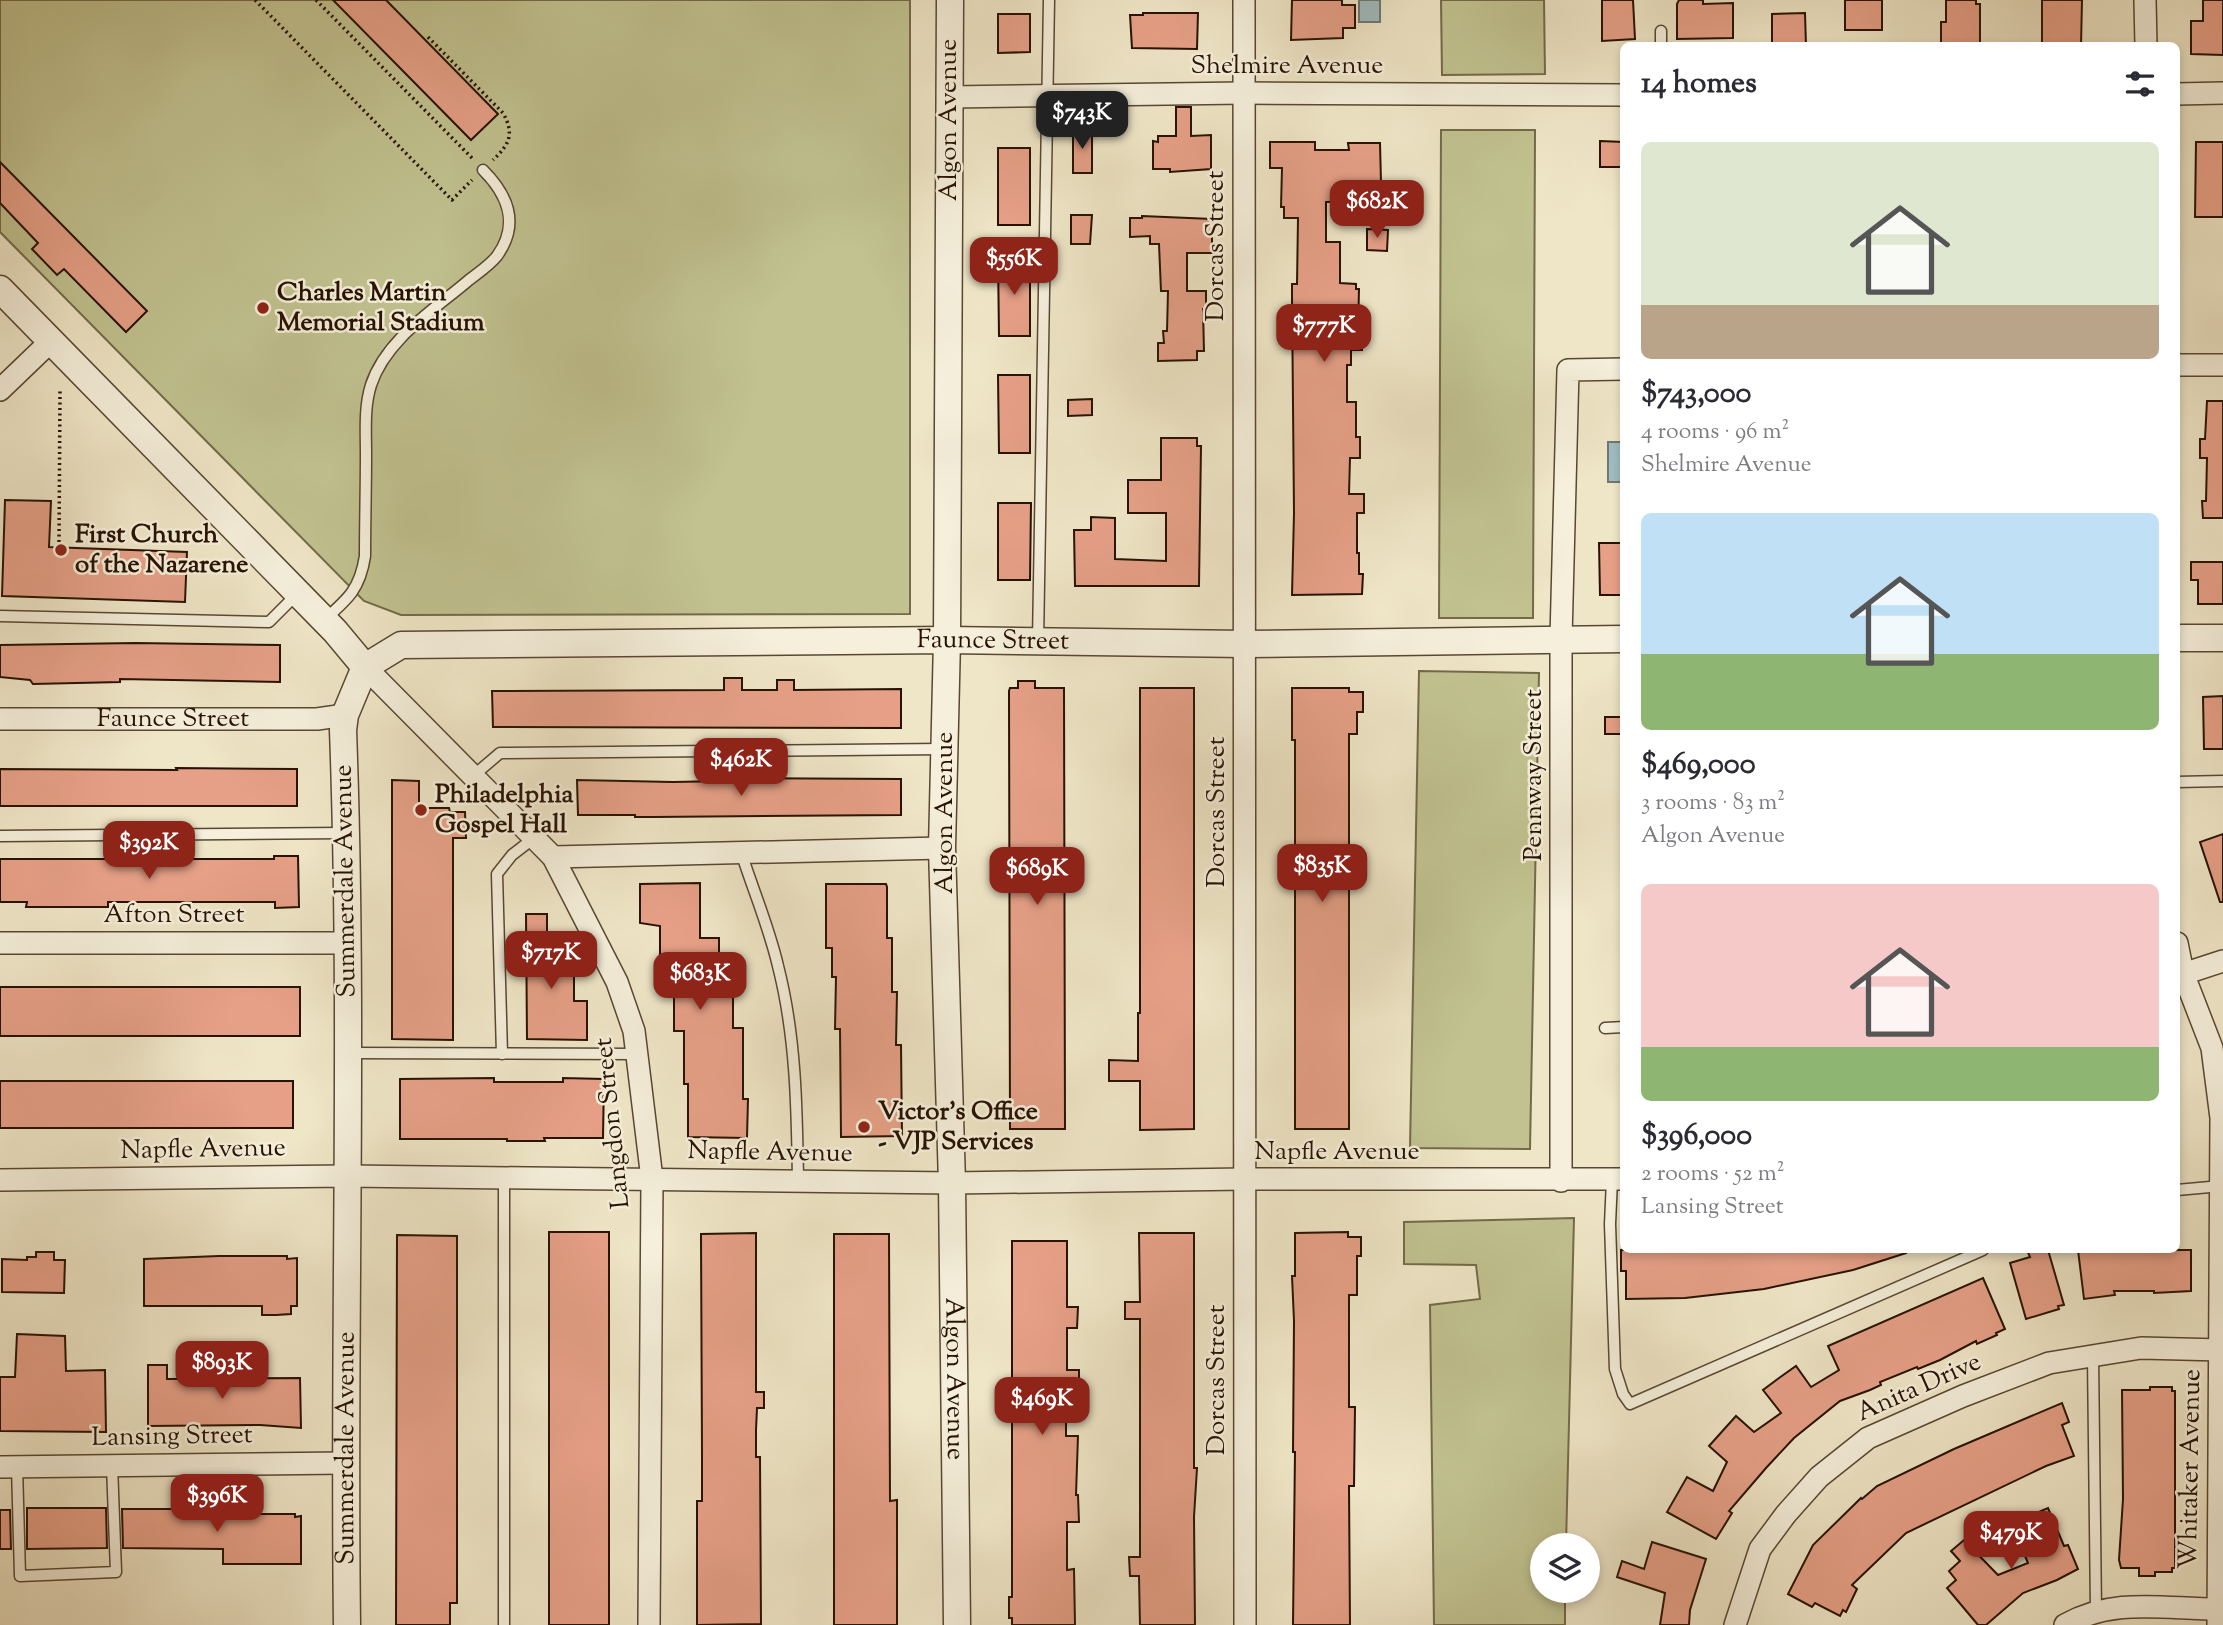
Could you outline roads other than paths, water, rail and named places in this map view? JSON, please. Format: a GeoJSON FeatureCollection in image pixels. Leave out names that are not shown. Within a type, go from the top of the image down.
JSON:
{"type":"FeatureCollection","features":[{"type":"Feature","properties":{"kind":"street","name":"Algon Avenue"},"geometry":{"type":"LineString","coordinates":[[950,0],[947,640],[942,848],[952,1183],[957,1625]]}},
{"type":"Feature","properties":{"kind":"street","name":"Dorcas Street"},"geometry":{"type":"LineString","coordinates":[[1244,0],[1245,1625]]}},
{"type":"Feature","properties":{"kind":"street"},"geometry":{"type":"LineString","coordinates":[[2146,0],[2146,42]]}},
{"type":"Feature","properties":{"kind":"street","name":"Shelmire Avenue"},"geometry":{"type":"LineString","coordinates":[[950,97],[1244,93],[1620,94]]}},
{"type":"Feature","properties":{"kind":"street"},"geometry":{"type":"LineString","coordinates":[[2180,94],[2223,93]]}},
{"type":"Feature","properties":{"kind":"street"},"geometry":{"type":"LineString","coordinates":[[0,289],[298,593],[365,667]]}},
{"type":"Feature","properties":{"kind":"street"},"geometry":{"type":"LineString","coordinates":[[0,390],[51,341]]}},
{"type":"Feature","properties":{"kind":"street"},"geometry":{"type":"LineString","coordinates":[[2180,365],[2223,365]]}},
{"type":"Feature","properties":{"kind":"street","name":"Pennway Street"},"geometry":{"type":"LineString","coordinates":[[1561,1181],[1562,638],[1568,369],[1620,369]]}},
{"type":"Feature","properties":{"kind":"street"},"geometry":{"type":"LineString","coordinates":[[2180,638],[2223,638]]}},
{"type":"Feature","properties":{"kind":"street","name":"Faunce Street"},"geometry":{"type":"LineString","coordinates":[[365,667],[401,645],[947,640],[1245,644],[1620,639]]}},
{"type":"Feature","properties":{"kind":"street","name":"Summerdale Avenue"},"geometry":{"type":"LineString","coordinates":[[347,1625],[345,1463],[348,943],[345,715],[365,667]]}},
{"type":"Feature","properties":{"kind":"street","name":"Langdon Street"},"geometry":{"type":"LineString","coordinates":[[365,667],[552,857],[617,982],[634,1031],[652,1179],[649,1625]]}},
{"type":"Feature","properties":{"kind":"street","name":"Faunce Street"},"geometry":{"type":"LineString","coordinates":[[0,719],[317,719],[345,715]]}},
{"type":"Feature","properties":{"kind":"street"},"geometry":{"type":"LineString","coordinates":[[552,857],[942,848]]}},
{"type":"Feature","properties":{"kind":"street","name":"Afton Street"},"geometry":{"type":"LineString","coordinates":[[0,943],[348,943]]}},
{"type":"Feature","properties":{"kind":"street"},"geometry":{"type":"LineString","coordinates":[[2180,974],[2223,961]]}},
{"type":"Feature","properties":{"kind":"street","name":"Whitaker Avenue"},"geometry":{"type":"LineString","coordinates":[[2180,974],[2212,1048],[2221,1118],[2219,1614]]}},
{"type":"Feature","properties":{"kind":"street","name":"Napfle Avenue"},"geometry":{"type":"LineString","coordinates":[[0,1180],[348,1176],[952,1183],[1245,1179],[1618,1179]]}},
{"type":"Feature","properties":{"kind":"street","name":"Anita Drive"},"geometry":{"type":"LineString","coordinates":[[1735,1625],[1760,1549],[1818,1476],[1868,1438],[1963,1395],[2049,1363],[2141,1348],[2221,1350]]}},
{"type":"Feature","properties":{"kind":"street","name":"Lansing Street"},"geometry":{"type":"LineString","coordinates":[[8,1466],[345,1463]]}},
{"type":"Feature","properties":{"kind":"street"},"geometry":{"type":"LineString","coordinates":[[2065,1625],[2107,1608],[2175,1606],[2219,1614]]}},
{"type":"Feature","properties":{"kind":"lane"},"geometry":{"type":"LineString","coordinates":[[1038,641],[1049,0]]}},
{"type":"Feature","properties":{"kind":"lane"},"geometry":{"type":"LineString","coordinates":[[1661,31],[1661,42]]}},
{"type":"Feature","properties":{"kind":"lane"},"geometry":{"type":"LineString","coordinates":[[324,620],[350,597],[362,576],[365,556],[366,410],[372,384],[384,358],[404,335],[496,257],[507,239],[509,217],[505,198],[498,185],[483,170]]}},
{"type":"Feature","properties":{"kind":"lane"},"geometry":{"type":"LineString","coordinates":[[0,617],[269,622],[298,593]]}},
{"type":"Feature","properties":{"kind":"lane"},"geometry":{"type":"LineString","coordinates":[[473,776],[500,753],[944,749]]}},
{"type":"Feature","properties":{"kind":"lane"},"geometry":{"type":"LineString","coordinates":[[2180,782],[2223,781]]}},
{"type":"Feature","properties":{"kind":"lane"},"geometry":{"type":"LineString","coordinates":[[0,835],[347,833]]}},
{"type":"Feature","properties":{"kind":"lane"},"geometry":{"type":"LineString","coordinates":[[502,1054],[497,874],[512,855],[534,838]]}},
{"type":"Feature","properties":{"kind":"lane"},"geometry":{"type":"LineString","coordinates":[[741,852],[778,965],[791,1032],[798,1181]]}},
{"type":"Feature","properties":{"kind":"lane"},"geometry":{"type":"LineString","coordinates":[[1605,1028],[1620,1027]]}},
{"type":"Feature","properties":{"kind":"lane"},"geometry":{"type":"LineString","coordinates":[[348,1053],[636,1054]]}},
{"type":"Feature","properties":{"kind":"lane"},"geometry":{"type":"LineString","coordinates":[[503,1178],[504,1625]]}},
{"type":"Feature","properties":{"kind":"lane"},"geometry":{"type":"LineString","coordinates":[[1618,1179],[1611,1224],[1615,1369],[1623,1394],[1630,1404],[1976,1253]]}},
{"type":"Feature","properties":{"kind":"lane"},"geometry":{"type":"LineString","coordinates":[[2180,1190],[2221,1186]]}},
{"type":"Feature","properties":{"kind":"lane"},"geometry":{"type":"LineString","coordinates":[[2093,1356],[2096,1612]]}},
{"type":"Feature","properties":{"kind":"lane"},"geometry":{"type":"LineString","coordinates":[[8,1466],[20,1576],[116,1572],[112,1465]]}},
{"type":"Feature","properties":{"kind":"water"},"geometry":{"type":"Polygon","coordinates":[[[1359,0],[1380,0],[1380,22],[1359,22],[1359,0]]]}},
{"type":"Feature","properties":{"kind":"water"},"geometry":{"type":"Polygon","coordinates":[[[1608,442],[1620,442],[1620,482],[1608,482],[1608,442]]]}},
{"type":"Feature","properties":{"kind":"place","name":"Charles Martin Memorial Stadium"},"geometry":{"type":"Point","coordinates":[263,308]}},
{"type":"Feature","properties":{"kind":"place","name":"First Church of the Nazarene"},"geometry":{"type":"Point","coordinates":[61,550]}},
{"type":"Feature","properties":{"kind":"place","name":"Philadelphia Gospel Hall"},"geometry":{"type":"Point","coordinates":[421,810]}},
{"type":"Feature","properties":{"kind":"place","name":"Victor's Office - VJP Services"},"geometry":{"type":"Point","coordinates":[864,1127]}}]}
